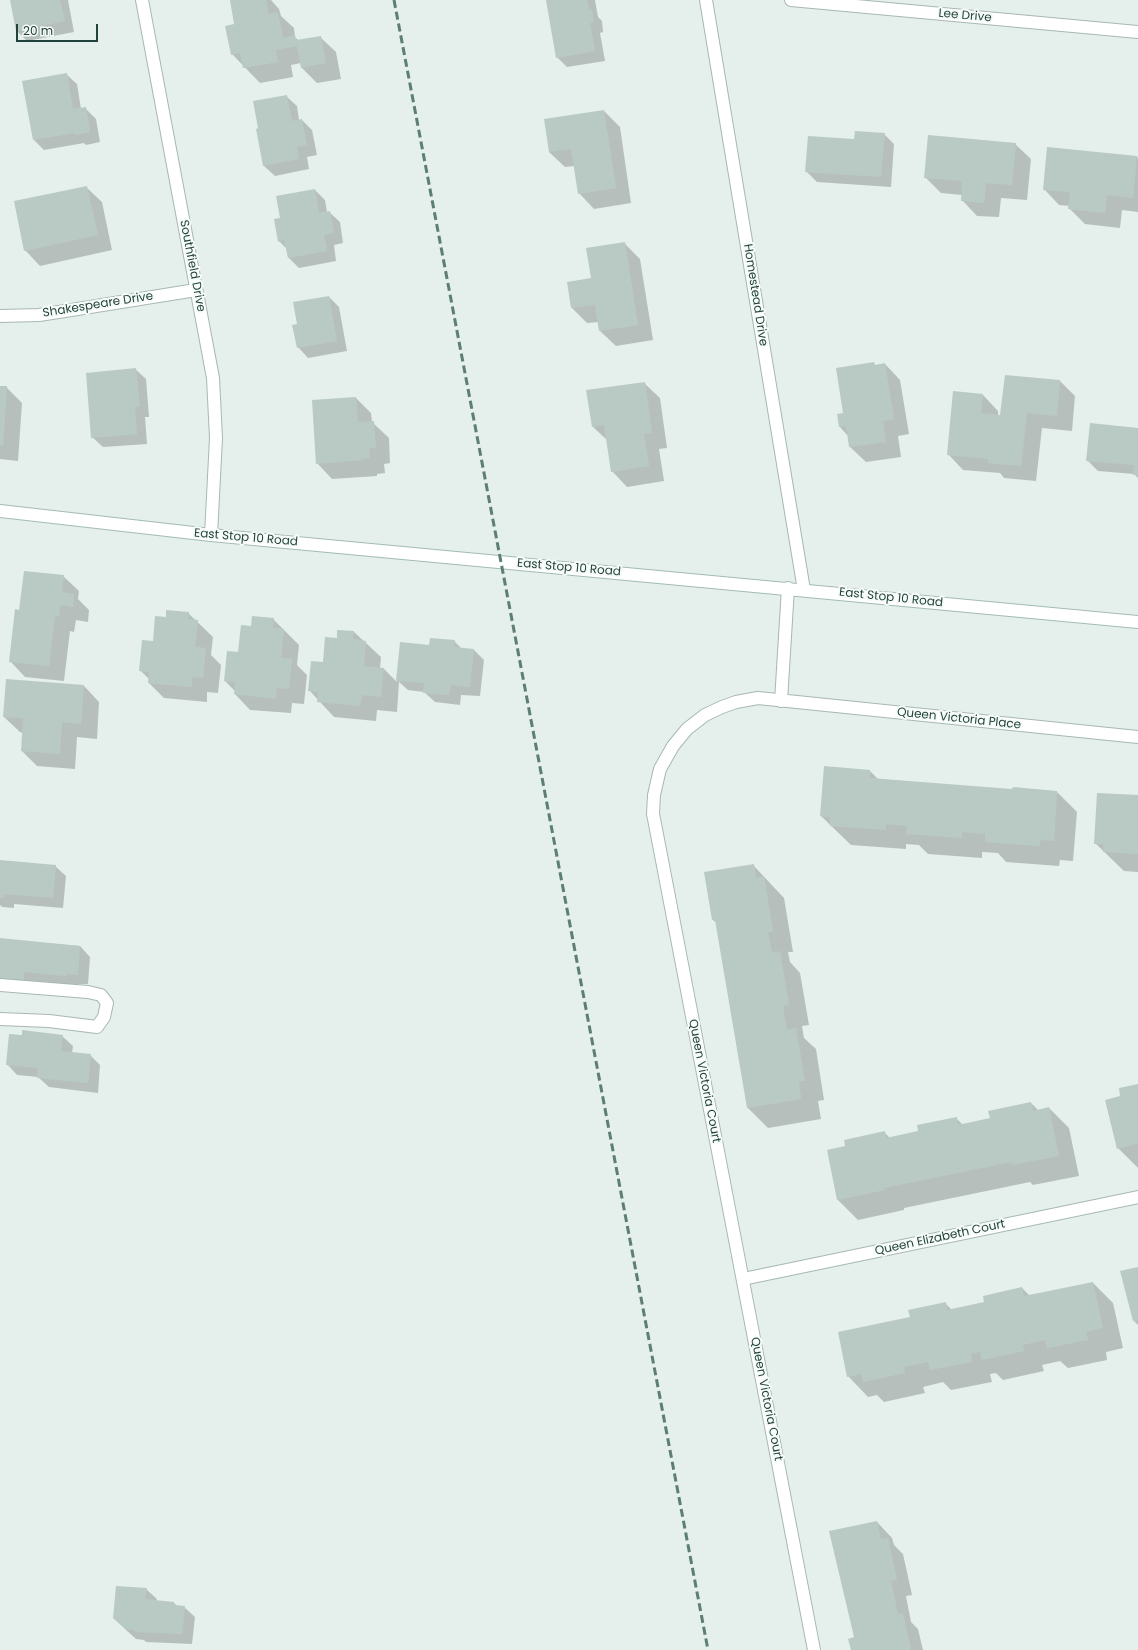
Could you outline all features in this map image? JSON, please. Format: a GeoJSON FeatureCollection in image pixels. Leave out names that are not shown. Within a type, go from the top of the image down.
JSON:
{"type":"FeatureCollection","features":[{"type":"Feature","properties":{"kind":"street","name":"Southfield Drive"},"geometry":{"type":"LineString","coordinates":[[142,0],[196,290],[210,355],[216,414],[211,534]]}},
{"type":"Feature","properties":{"kind":"street","name":"Homestead Drive"},"geometry":{"type":"LineString","coordinates":[[706,0],[804,590]]}},
{"type":"Feature","properties":{"kind":"street","name":"Lee Drive"},"geometry":{"type":"LineString","coordinates":[[792,0],[1138,32]]}},
{"type":"Feature","properties":{"kind":"street","name":"Shakespeare Drive"},"geometry":{"type":"LineString","coordinates":[[0,316],[32,315],[65,311],[196,290]]}},
{"type":"Feature","properties":{"kind":"street","name":"East Stop 10 Road"},"geometry":{"type":"LineString","coordinates":[[0,512],[211,534],[1138,622]]}},
{"type":"Feature","properties":{"kind":"street"},"geometry":{"type":"LineString","coordinates":[[781,701],[788,588]]}},
{"type":"Feature","properties":{"kind":"street","name":"Queen Victoria Court"},"geometry":{"type":"LineString","coordinates":[[781,701],[758,698],[722,706],[705,715],[687,729],[673,746],[662,766],[654,795],[653,814],[814,1650]]}},
{"type":"Feature","properties":{"kind":"street","name":"Queen Victoria Place"},"geometry":{"type":"LineString","coordinates":[[781,701],[1138,737]]}},
{"type":"Feature","properties":{"kind":"street"},"geometry":{"type":"LineString","coordinates":[[0,985],[88,992],[101,995],[107,1003],[104,1017],[96,1027],[49,1021],[0,1019]]}},
{"type":"Feature","properties":{"kind":"street","name":"Queen Elizabeth Court"},"geometry":{"type":"LineString","coordinates":[[743,1279],[1138,1197]]}},
{"type":"Feature","properties":{"kind":"building"},"geometry":{"type":"Polygon","coordinates":[[[10,0],[60,0],[65,21],[16,31],[10,0]]]}},
{"type":"Feature","properties":{"kind":"building"},"geometry":{"type":"Polygon","coordinates":[[[230,0],[266,0],[269,14],[278,12],[283,38],[295,35],[296,40],[321,36],[326,63],[301,68],[297,46],[276,50],[278,62],[243,68],[240,53],[231,55],[225,26],[234,24],[230,0]]]}},
{"type":"Feature","properties":{"kind":"building"},"geometry":{"type":"Polygon","coordinates":[[[546,0],[587,0],[589,10],[592,10],[594,22],[590,23],[595,51],[556,58],[546,0]]]}},
{"type":"Feature","properties":{"kind":"building"},"geometry":{"type":"Polygon","coordinates":[[[67,73],[73,109],[86,107],[90,132],[33,140],[22,81],[67,73]]]}},
{"type":"Feature","properties":{"kind":"building"},"geometry":{"type":"Polygon","coordinates":[[[287,95],[292,121],[302,119],[307,145],[297,147],[299,159],[263,166],[256,129],[258,128],[253,101],[287,95]]]}},
{"type":"Feature","properties":{"kind":"building"},"geometry":{"type":"Polygon","coordinates":[[[604,110],[616,188],[578,194],[571,149],[549,152],[544,119],[604,110]]]}},
{"type":"Feature","properties":{"kind":"building"},"geometry":{"type":"Polygon","coordinates":[[[855,131],[885,133],[881,177],[805,172],[808,136],[854,139],[855,131]]]}},
{"type":"Feature","properties":{"kind":"building"},"geometry":{"type":"Polygon","coordinates":[[[928,135],[1016,143],[1012,185],[986,183],[984,203],[961,201],[962,181],[924,178],[928,135]]]}},
{"type":"Feature","properties":{"kind":"building"},"geometry":{"type":"Polygon","coordinates":[[[1047,147],[1137,156],[1133,198],[1107,195],[1105,213],[1068,209],[1070,192],[1043,190],[1047,147]]]}},
{"type":"Feature","properties":{"kind":"building"},"geometry":{"type":"Polygon","coordinates":[[[87,186],[98,235],[24,251],[14,201],[87,186]]]}},
{"type":"Feature","properties":{"kind":"building"},"geometry":{"type":"Polygon","coordinates":[[[315,189],[319,213],[330,211],[334,233],[324,235],[327,251],[288,258],[284,240],[278,242],[274,219],[280,218],[276,196],[315,189]]]}},
{"type":"Feature","properties":{"kind":"building"},"geometry":{"type":"Polygon","coordinates":[[[625,242],[638,325],[599,331],[595,305],[571,308],[567,282],[591,278],[586,248],[625,242]]]}},
{"type":"Feature","properties":{"kind":"building"},"geometry":{"type":"Polygon","coordinates":[[[329,296],[337,341],[297,348],[292,325],[297,324],[293,302],[329,296]]]}},
{"type":"Feature","properties":{"kind":"building"},"geometry":{"type":"Polygon","coordinates":[[[874,362],[875,365],[885,363],[894,419],[883,421],[886,442],[849,447],[846,426],[839,427],[837,414],[843,413],[836,368],[874,362]]]}},
{"type":"Feature","properties":{"kind":"building"},"geometry":{"type":"Polygon","coordinates":[[[136,368],[140,406],[135,407],[137,434],[91,438],[86,373],[136,368]]]}},
{"type":"Feature","properties":{"kind":"building"},"geometry":{"type":"Polygon","coordinates":[[[1005,375],[1060,380],[1057,416],[1027,413],[1021,466],[988,463],[988,459],[947,455],[953,391],[983,394],[981,413],[1000,415],[1005,375]]]}},
{"type":"Feature","properties":{"kind":"building"},"geometry":{"type":"Polygon","coordinates":[[[645,382],[652,433],[644,434],[649,466],[611,472],[604,425],[592,427],[586,390],[645,382]]]}},
{"type":"Feature","properties":{"kind":"building"},"geometry":{"type":"Polygon","coordinates":[[[0,386],[7,386],[3,446],[0,445],[0,386]]]}},
{"type":"Feature","properties":{"kind":"building"},"geometry":{"type":"Polygon","coordinates":[[[356,397],[358,422],[374,421],[376,448],[369,448],[370,458],[316,464],[312,400],[356,397]]]}},
{"type":"Feature","properties":{"kind":"building"},"geometry":{"type":"Polygon","coordinates":[[[1090,423],[1138,428],[1138,475],[1133,475],[1134,465],[1086,461],[1090,423]]]}},
{"type":"Feature","properties":{"kind":"building"},"geometry":{"type":"Polygon","coordinates":[[[24,571],[64,575],[62,592],[74,594],[73,607],[60,605],[59,617],[55,616],[49,666],[9,662],[15,609],[19,610],[24,571]]]}},
{"type":"Feature","properties":{"kind":"building"},"geometry":{"type":"Polygon","coordinates":[[[166,610],[189,612],[188,619],[198,620],[195,647],[206,648],[203,678],[192,677],[192,687],[148,683],[149,672],[139,671],[142,640],[153,641],[155,616],[166,617],[166,610]]]}},
{"type":"Feature","properties":{"kind":"building"},"geometry":{"type":"Polygon","coordinates":[[[252,616],[274,618],[273,628],[284,629],[281,658],[292,659],[289,689],[277,688],[276,699],[234,694],[235,682],[224,681],[227,651],[238,652],[241,625],[251,626],[252,616]]]}},
{"type":"Feature","properties":{"kind":"building"},"geometry":{"type":"Polygon","coordinates":[[[337,630],[354,631],[353,639],[366,641],[364,666],[384,668],[381,697],[362,695],[360,706],[317,702],[318,692],[308,691],[311,661],[323,662],[325,637],[337,638],[337,630]]]}},
{"type":"Feature","properties":{"kind":"building"},"geometry":{"type":"Polygon","coordinates":[[[430,638],[455,640],[454,647],[474,649],[470,687],[451,685],[449,695],[423,693],[424,683],[396,681],[400,642],[429,645],[430,638]]]}},
{"type":"Feature","properties":{"kind":"building"},"geometry":{"type":"Polygon","coordinates":[[[6,679],[84,685],[81,724],[62,722],[60,754],[21,751],[23,718],[3,717],[6,679]]]}},
{"type":"Feature","properties":{"kind":"building"},"geometry":{"type":"Polygon","coordinates":[[[824,766],[870,770],[870,778],[1057,791],[1054,841],[1040,840],[1040,846],[985,842],[985,834],[962,832],[962,838],[906,834],[907,826],[886,824],[886,830],[830,826],[830,817],[820,816],[824,766]]]}},
{"type":"Feature","properties":{"kind":"building"},"geometry":{"type":"Polygon","coordinates":[[[1097,793],[1138,795],[1138,854],[1103,852],[1104,844],[1094,844],[1097,793]]]}},
{"type":"Feature","properties":{"kind":"building"},"geometry":{"type":"Polygon","coordinates":[[[0,860],[56,865],[53,898],[4,894],[4,898],[0,898],[0,860]]]}},
{"type":"Feature","properties":{"kind":"building"},"geometry":{"type":"Polygon","coordinates":[[[754,864],[756,878],[764,876],[773,932],[768,932],[772,953],[780,951],[789,1005],[783,1006],[787,1030],[796,1028],[805,1081],[799,1081],[801,1099],[747,1108],[715,920],[712,920],[704,872],[754,864]]]}},
{"type":"Feature","properties":{"kind":"building"},"geometry":{"type":"Polygon","coordinates":[[[0,938],[80,946],[78,975],[66,974],[66,976],[24,972],[24,980],[0,978],[0,938]]]}},
{"type":"Feature","properties":{"kind":"building"},"geometry":{"type":"Polygon","coordinates":[[[22,1030],[63,1035],[61,1051],[91,1054],[88,1083],[37,1078],[38,1068],[6,1065],[9,1034],[22,1035],[22,1030]]]}},
{"type":"Feature","properties":{"kind":"building"},"geometry":{"type":"Polygon","coordinates":[[[1138,1084],[1138,1143],[1117,1149],[1105,1100],[1120,1096],[1119,1088],[1138,1084]]]}},
{"type":"Feature","properties":{"kind":"building"},"geometry":{"type":"Polygon","coordinates":[[[1031,1102],[1033,1111],[1049,1107],[1059,1156],[1012,1165],[1011,1162],[884,1188],[885,1190],[837,1200],[827,1150],[845,1146],[844,1140],[885,1131],[886,1138],[918,1131],[917,1125],[957,1117],[958,1125],[990,1118],[988,1111],[1031,1102]]]}},
{"type":"Feature","properties":{"kind":"building"},"geometry":{"type":"Polygon","coordinates":[[[1138,1267],[1138,1320],[1133,1321],[1120,1271],[1138,1267]]]}},
{"type":"Feature","properties":{"kind":"building"},"geometry":{"type":"Polygon","coordinates":[[[1093,1282],[1103,1328],[1086,1332],[1088,1340],[1047,1348],[1045,1340],[1023,1345],[1024,1351],[982,1360],[980,1352],[971,1354],[972,1362],[930,1370],[928,1362],[904,1367],[905,1373],[863,1382],[861,1374],[847,1377],[838,1332],[910,1317],[908,1310],[946,1302],[947,1310],[984,1302],[983,1296],[1022,1287],[1024,1296],[1093,1282]]]}},
{"type":"Feature","properties":{"kind":"building"},"geometry":{"type":"Polygon","coordinates":[[[877,1521],[881,1539],[888,1538],[897,1580],[891,1581],[898,1614],[903,1613],[911,1650],[851,1650],[848,1639],[854,1637],[829,1531],[877,1521]]]}},
{"type":"Feature","properties":{"kind":"building"},"geometry":{"type":"Polygon","coordinates":[[[116,1586],[147,1588],[145,1599],[174,1602],[174,1605],[185,1606],[182,1634],[135,1632],[135,1630],[125,1629],[113,1618],[116,1586]]]}},
{"type":"Feature","properties":{"kind":"railway"},"geometry":{"type":"LineString","coordinates":[[394,0],[708,1650]]}}]}
